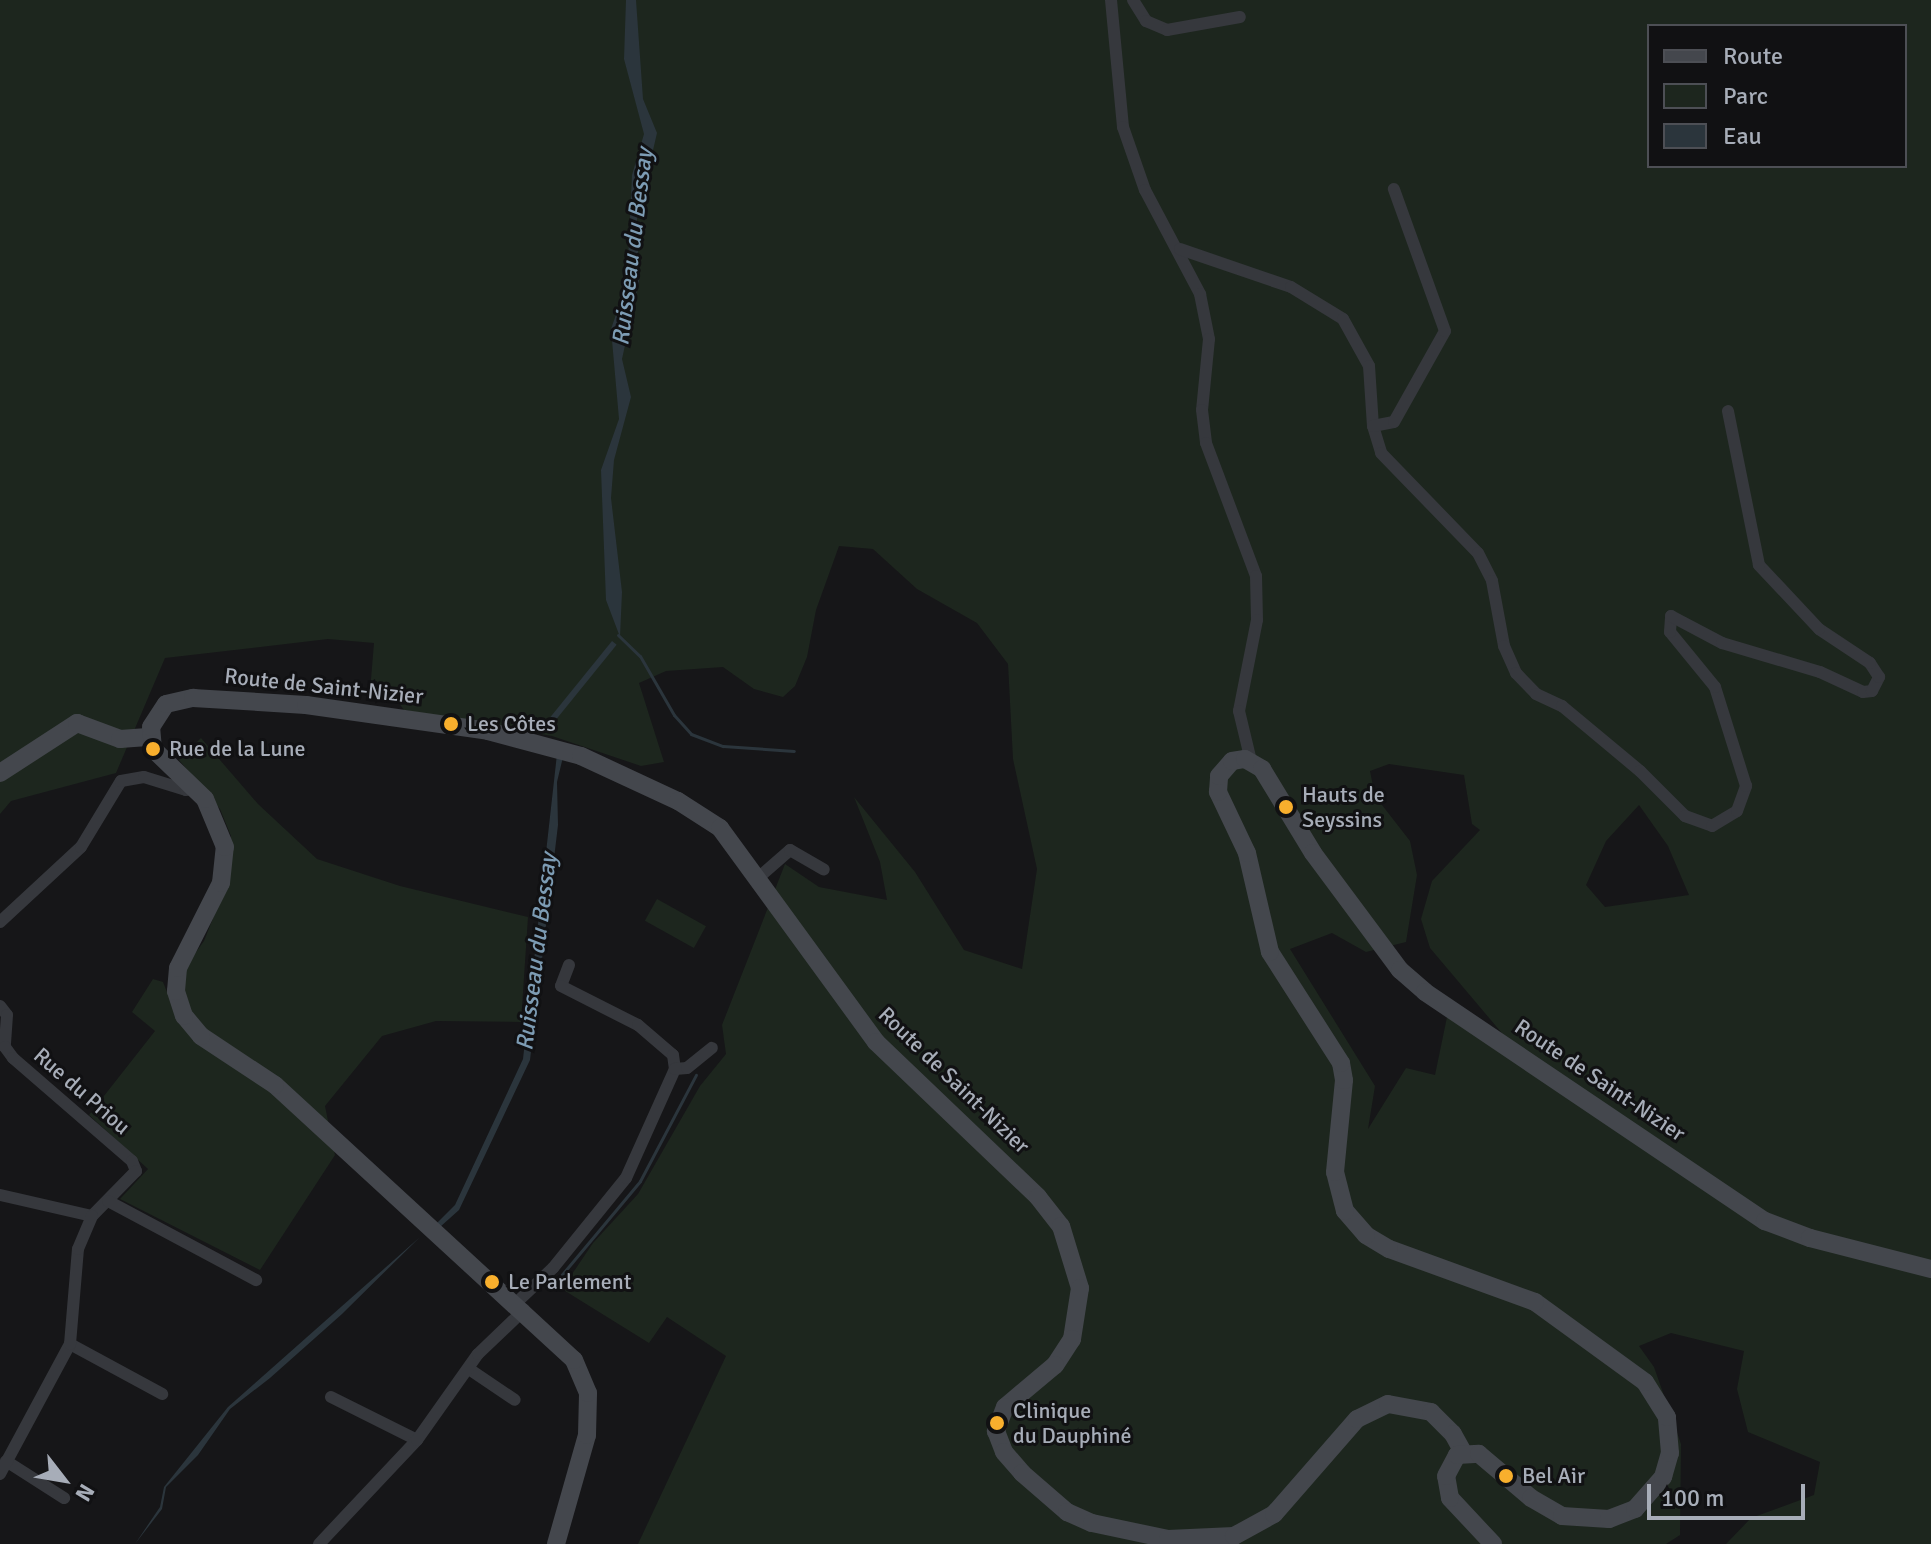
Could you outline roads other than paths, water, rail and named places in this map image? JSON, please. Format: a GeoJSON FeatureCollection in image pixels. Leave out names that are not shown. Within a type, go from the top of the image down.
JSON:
{"type":"FeatureCollection","features":[{"type":"Feature","properties":{"kind":"main road","name":"Route de Saint-Nizier"},"geometry":{"type":"LineString","coordinates":[[151,737],[160,709],[193,698],[306,705],[488,731],[581,756],[686,805],[720,828],[876,1042],[1038,1197],[1061,1226],[1080,1288],[1072,1339],[1055,1365],[1005,1407],[996,1431],[1004,1452],[1039,1491],[1092,1523],[1168,1539],[1224,1539],[1274,1514],[1337,1441],[1366,1413],[1400,1402],[1443,1422],[1463,1452]]}},
{"type":"Feature","properties":{"kind":"main road"},"geometry":{"type":"LineString","coordinates":[[0,773],[77,723],[120,739],[151,737],[161,760],[194,787],[212,810],[225,856],[221,883],[178,968],[176,991],[184,1016],[201,1036],[275,1085],[520,1307],[574,1360],[588,1393],[587,1435],[556,1544]]}},
{"type":"Feature","properties":{"kind":"main road"},"geometry":{"type":"LineString","coordinates":[[1251,761],[1232,761],[1217,784],[1247,853],[1276,966],[1341,1063],[1344,1080],[1335,1172],[1345,1211],[1366,1235],[1389,1249],[1535,1302],[1645,1382],[1667,1417],[1670,1453],[1663,1477],[1646,1500],[1618,1517],[1587,1521],[1562,1516],[1479,1454],[1463,1452],[1448,1467],[1450,1498],[1493,1544]]}},
{"type":"Feature","properties":{"kind":"main road","name":"Route de Saint-Nizier"},"geometry":{"type":"LineString","coordinates":[[1251,761],[1268,777],[1313,853],[1390,956],[1425,992],[1765,1221],[1810,1238],[1931,1269]]}},
{"type":"Feature","properties":{"kind":"street"},"geometry":{"type":"LineString","coordinates":[[1111,0],[1123,127],[1145,190],[1180,249],[1207,322],[1202,410],[1206,443],[1258,585],[1257,620],[1239,711],[1251,761]]}},
{"type":"Feature","properties":{"kind":"street"},"geometry":{"type":"LineString","coordinates":[[1133,0],[1146,21],[1167,30],[1240,17]]}},
{"type":"Feature","properties":{"kind":"street"},"geometry":{"type":"LineString","coordinates":[[1373,426],[1394,422],[1445,331],[1446,321],[1394,189]]}},
{"type":"Feature","properties":{"kind":"street"},"geometry":{"type":"LineString","coordinates":[[1180,249],[1291,287],[1343,319],[1369,366],[1373,426],[1390,466],[1478,553],[1492,581],[1504,646],[1516,673],[1536,694],[1562,706],[1685,816],[1712,826],[1737,811],[1746,786],[1715,687],[1670,632],[1671,616],[1722,643],[1820,672],[1863,692],[1877,685],[1877,669],[1819,629],[1759,565],[1728,411]]}},
{"type":"Feature","properties":{"kind":"street"},"geometry":{"type":"LineString","coordinates":[[0,922],[81,847],[121,781],[144,777],[186,790],[194,787]]}},
{"type":"Feature","properties":{"kind":"street"},"geometry":{"type":"LineString","coordinates":[[757,879],[790,850],[824,870]]}},
{"type":"Feature","properties":{"kind":"street"},"geometry":{"type":"LineString","coordinates":[[319,1544],[417,1440],[469,1369],[626,1178],[675,1069],[673,1055],[638,1025],[561,986],[569,965]]}},
{"type":"Feature","properties":{"kind":"street","name":"Rue du Priou"},"geometry":{"type":"LineString","coordinates":[[0,1006],[7,1015],[3,1038],[13,1058],[132,1161],[134,1175],[108,1201]]}},
{"type":"Feature","properties":{"kind":"street"},"geometry":{"type":"LineString","coordinates":[[675,1069],[687,1068],[712,1048]]}},
{"type":"Feature","properties":{"kind":"street"},"geometry":{"type":"LineString","coordinates":[[0,1195],[92,1216]]}},
{"type":"Feature","properties":{"kind":"street"},"geometry":{"type":"LineString","coordinates":[[0,1474],[70,1344],[78,1249],[92,1216],[108,1201],[256,1280]]}},
{"type":"Feature","properties":{"kind":"street"},"geometry":{"type":"LineString","coordinates":[[70,1344],[162,1394]]}},
{"type":"Feature","properties":{"kind":"street"},"geometry":{"type":"LineString","coordinates":[[469,1369],[515,1400]]}},
{"type":"Feature","properties":{"kind":"street"},"geometry":{"type":"LineString","coordinates":[[331,1397],[417,1440]]}},
{"type":"Feature","properties":{"kind":"street"},"geometry":{"type":"LineString","coordinates":[[6,1461],[64,1498]]}},
{"type":"Feature","properties":{"kind":"water","name":"Ruisseau du Bessay"},"geometry":{"type":"Polygon","coordinates":[[[626,0],[636,0],[643,99],[657,133],[637,219],[639,282],[622,359],[631,397],[614,460],[611,498],[622,592],[620,637],[606,600],[601,470],[619,419],[611,329],[627,283],[632,175],[644,134],[624,59],[626,0]]]}},
{"type":"Feature","properties":{"kind":"water"},"geometry":{"type":"Polygon","coordinates":[[[612,641],[617,645],[547,731],[542,727],[612,641]]]}},
{"type":"Feature","properties":{"kind":"water","name":"Ruisseau du Bessay"},"geometry":{"type":"Polygon","coordinates":[[[557,754],[563,757],[557,782],[558,825],[530,1060],[459,1210],[440,1227],[437,1223],[455,1205],[523,1059],[557,754]]]}},
{"type":"Feature","properties":{"kind":"water"},"geometry":{"type":"Polygon","coordinates":[[[420,1237],[342,1314],[230,1409],[198,1455],[166,1487],[162,1509],[135,1544],[160,1507],[164,1487],[228,1407],[420,1237]]]}},
{"type":"Feature","properties":{"kind":"waterway"},"geometry":{"type":"LineString","coordinates":[[618,635],[640,656],[674,715],[691,734],[723,746],[794,751]]}},
{"type":"Feature","properties":{"kind":"waterway"},"geometry":{"type":"LineString","coordinates":[[554,1284],[640,1181],[696,1075]]}},
{"type":"Feature","properties":{"kind":"place","name":"Les Côtes"},"geometry":{"type":"Point","coordinates":[451,724]}},
{"type":"Feature","properties":{"kind":"place","name":"Rue de la Lune"},"geometry":{"type":"Point","coordinates":[153,749]}},
{"type":"Feature","properties":{"kind":"place","name":"Hauts de Seyssins"},"geometry":{"type":"Point","coordinates":[1286,807]}},
{"type":"Feature","properties":{"kind":"place","name":"Le Parlement"},"geometry":{"type":"Point","coordinates":[492,1282]}},
{"type":"Feature","properties":{"kind":"place","name":"Clinique du Dauphiné"},"geometry":{"type":"Point","coordinates":[997,1423]}},
{"type":"Feature","properties":{"kind":"place","name":"Bel Air"},"geometry":{"type":"Point","coordinates":[1506,1476]}}]}
